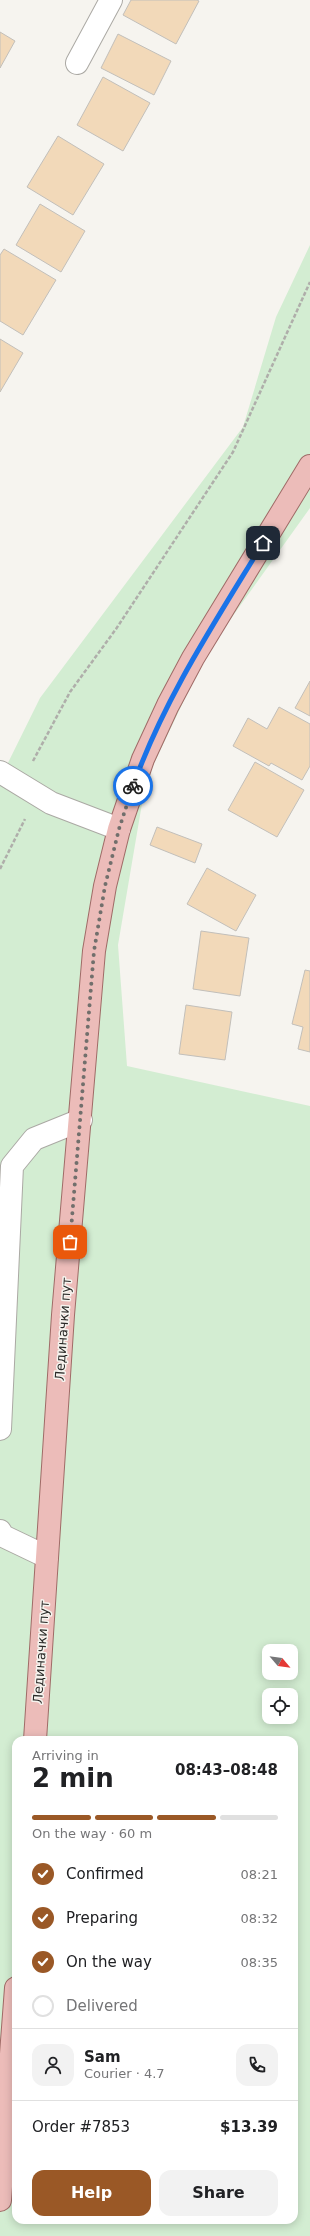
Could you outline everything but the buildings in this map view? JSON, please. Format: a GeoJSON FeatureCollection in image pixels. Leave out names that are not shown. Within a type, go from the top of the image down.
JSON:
{"type":"FeatureCollection","features":[{"type":"Feature","properties":{"kind":"main road","name":"Лединачки пут"},"geometry":{"type":"LineString","coordinates":[[35,1736],[63,1315],[81,1120],[94,951],[105,886],[119,829],[143,759],[172,698],[193,658],[310,466]]}},
{"type":"Feature","properties":{"kind":"main road"},"geometry":{"type":"LineString","coordinates":[[0,2200],[12,2041]]}},
{"type":"Feature","properties":{"kind":"street"},"geometry":{"type":"LineString","coordinates":[[76,63],[111,0]]}},
{"type":"Feature","properties":{"kind":"street"},"geometry":{"type":"LineString","coordinates":[[0,772],[51,803],[119,829]]}},
{"type":"Feature","properties":{"kind":"street"},"geometry":{"type":"LineString","coordinates":[[0,1429],[12,1166],[34,1139],[81,1120]]}},
{"type":"Feature","properties":{"kind":"street"},"geometry":{"type":"LineString","coordinates":[[0,1531],[3,1536],[47,1557]]}},
{"type":"Feature","properties":{"kind":"path"},"geometry":{"type":"LineString","coordinates":[[0,869],[29,790],[70,692],[116,629],[233,452],[310,282]]}},
{"type":"Feature","properties":{"kind":"green space"},"geometry":{"type":"Polygon","coordinates":[[[310,245],[310,508],[207,652],[146,780],[118,945],[127,1066],[310,1106],[310,2236],[0,2236],[0,779],[40,698],[243,427],[276,317],[310,245]]]}},
{"type":"Feature","properties":{"kind":"way so far"},"geometry":{"type":"LineString","coordinates":[[70,1242],[94,951],[105,886],[119,829],[133,786]]}},
{"type":"Feature","properties":{"kind":"route"},"geometry":{"type":"LineString","coordinates":[[133,786],[143,759],[168,705],[193,658],[263,543]]}}]}
